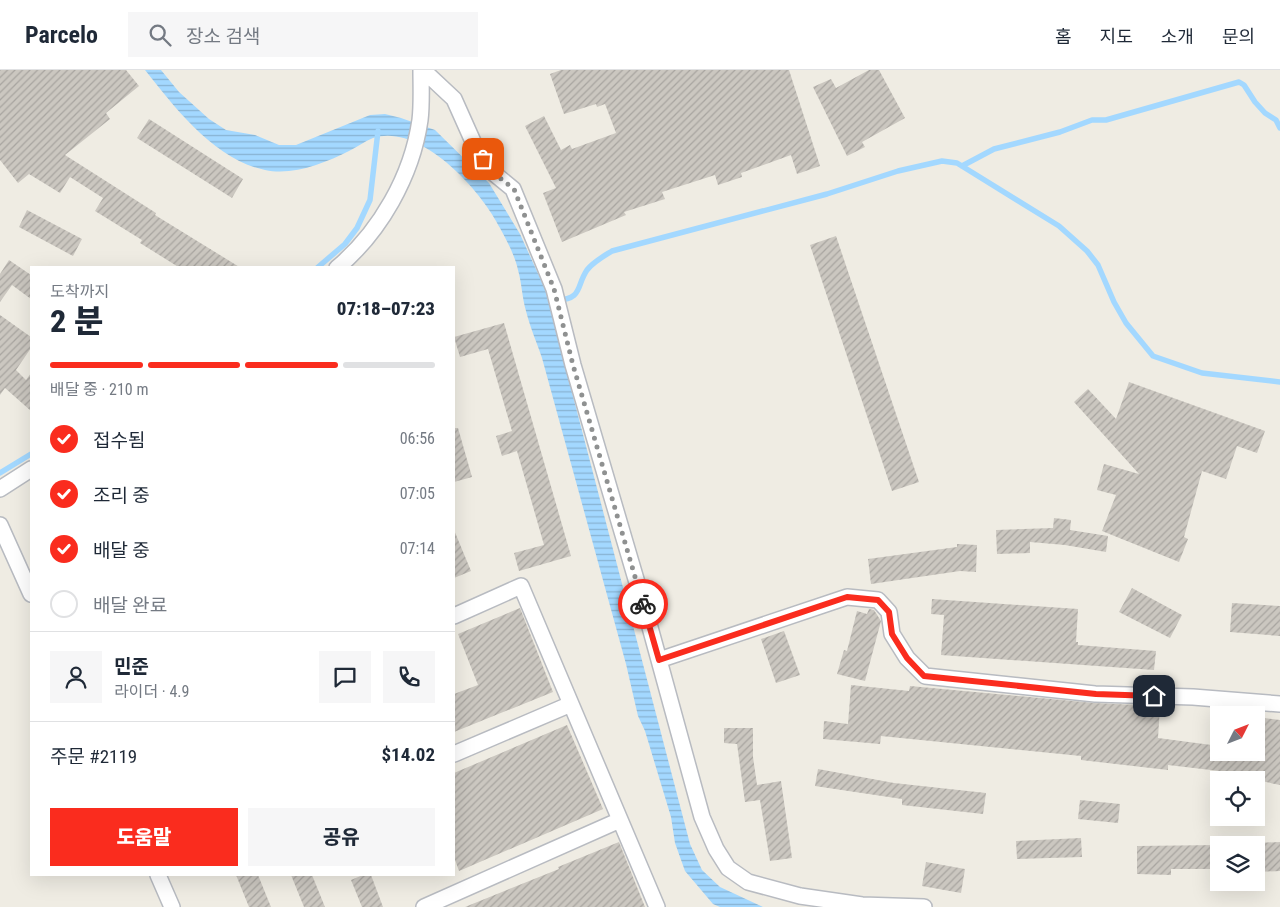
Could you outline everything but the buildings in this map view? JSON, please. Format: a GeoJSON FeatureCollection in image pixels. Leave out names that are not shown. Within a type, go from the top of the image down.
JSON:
{"type":"FeatureCollection","features":[{"type":"Feature","properties":{"kind":"street"},"geometry":{"type":"LineString","coordinates":[[339,266],[357,251],[384,215],[407,168],[420,121],[422,70]]}},
{"type":"Feature","properties":{"kind":"street"},"geometry":{"type":"LineString","coordinates":[[422,70],[454,99],[475,146],[491,171],[514,189],[550,280],[702,817],[716,849],[728,868],[748,882],[800,896],[862,906],[924,907]]}},
{"type":"Feature","properties":{"kind":"street"},"geometry":{"type":"LineString","coordinates":[[0,488],[30,470]]}},
{"type":"Feature","properties":{"kind":"street"},"geometry":{"type":"LineString","coordinates":[[0,525],[30,592]]}},
{"type":"Feature","properties":{"kind":"street"},"geometry":{"type":"LineString","coordinates":[[455,616],[521,586],[657,907]]}},
{"type":"Feature","properties":{"kind":"street"},"geometry":{"type":"LineString","coordinates":[[659,660],[847,597],[878,600],[889,612],[892,634],[907,658],[924,676],[1096,694],[1193,697],[1280,704]]}},
{"type":"Feature","properties":{"kind":"street"},"geometry":{"type":"LineString","coordinates":[[455,754],[571,704]]}},
{"type":"Feature","properties":{"kind":"street"},"geometry":{"type":"LineString","coordinates":[[424,907],[620,820]]}},
{"type":"Feature","properties":{"kind":"street"},"geometry":{"type":"LineString","coordinates":[[164,877],[172,907]]}},
{"type":"Feature","properties":{"kind":"water"},"geometry":{"type":"Polygon","coordinates":[[[145,70],[161,70],[179,92],[209,119],[226,130],[255,135],[279,145],[296,145],[370,115],[385,114],[401,118],[435,130],[489,183],[520,234],[545,289],[690,844],[702,870],[720,887],[763,907],[720,907],[713,904],[685,871],[675,843],[671,817],[645,731],[638,716],[626,664],[542,358],[529,323],[517,265],[500,228],[479,196],[447,163],[429,150],[410,140],[391,136],[373,138],[330,160],[298,170],[265,170],[247,164],[229,156],[213,144],[183,116],[145,70]]]}},
{"type":"Feature","properties":{"kind":"waterway"},"geometry":{"type":"LineString","coordinates":[[962,166],[994,149],[1060,132],[1092,120],[1106,120],[1239,82],[1244,85],[1265,113],[1276,120],[1280,128]]}},
{"type":"Feature","properties":{"kind":"waterway"},"geometry":{"type":"LineString","coordinates":[[319,266],[345,244],[357,228],[370,200],[378,131]]}},
{"type":"Feature","properties":{"kind":"waterway"},"geometry":{"type":"LineString","coordinates":[[557,300],[565,299],[575,294],[589,267],[612,251],[827,194],[898,171],[942,161],[957,163],[1059,226],[1087,251],[1098,265],[1114,302],[1126,323],[1153,356],[1202,373],[1280,382]]}},
{"type":"Feature","properties":{"kind":"waterway"},"geometry":{"type":"LineString","coordinates":[[0,473],[30,455]]}},
{"type":"Feature","properties":{"kind":"way so far"},"geometry":{"type":"LineString","coordinates":[[483,159],[491,171],[514,189],[554,289],[573,365],[643,604]]}},
{"type":"Feature","properties":{"kind":"route"},"geometry":{"type":"LineString","coordinates":[[643,604],[659,660],[847,597],[878,600],[889,612],[892,634],[907,658],[924,676],[1096,694],[1154,696]]}}]}
